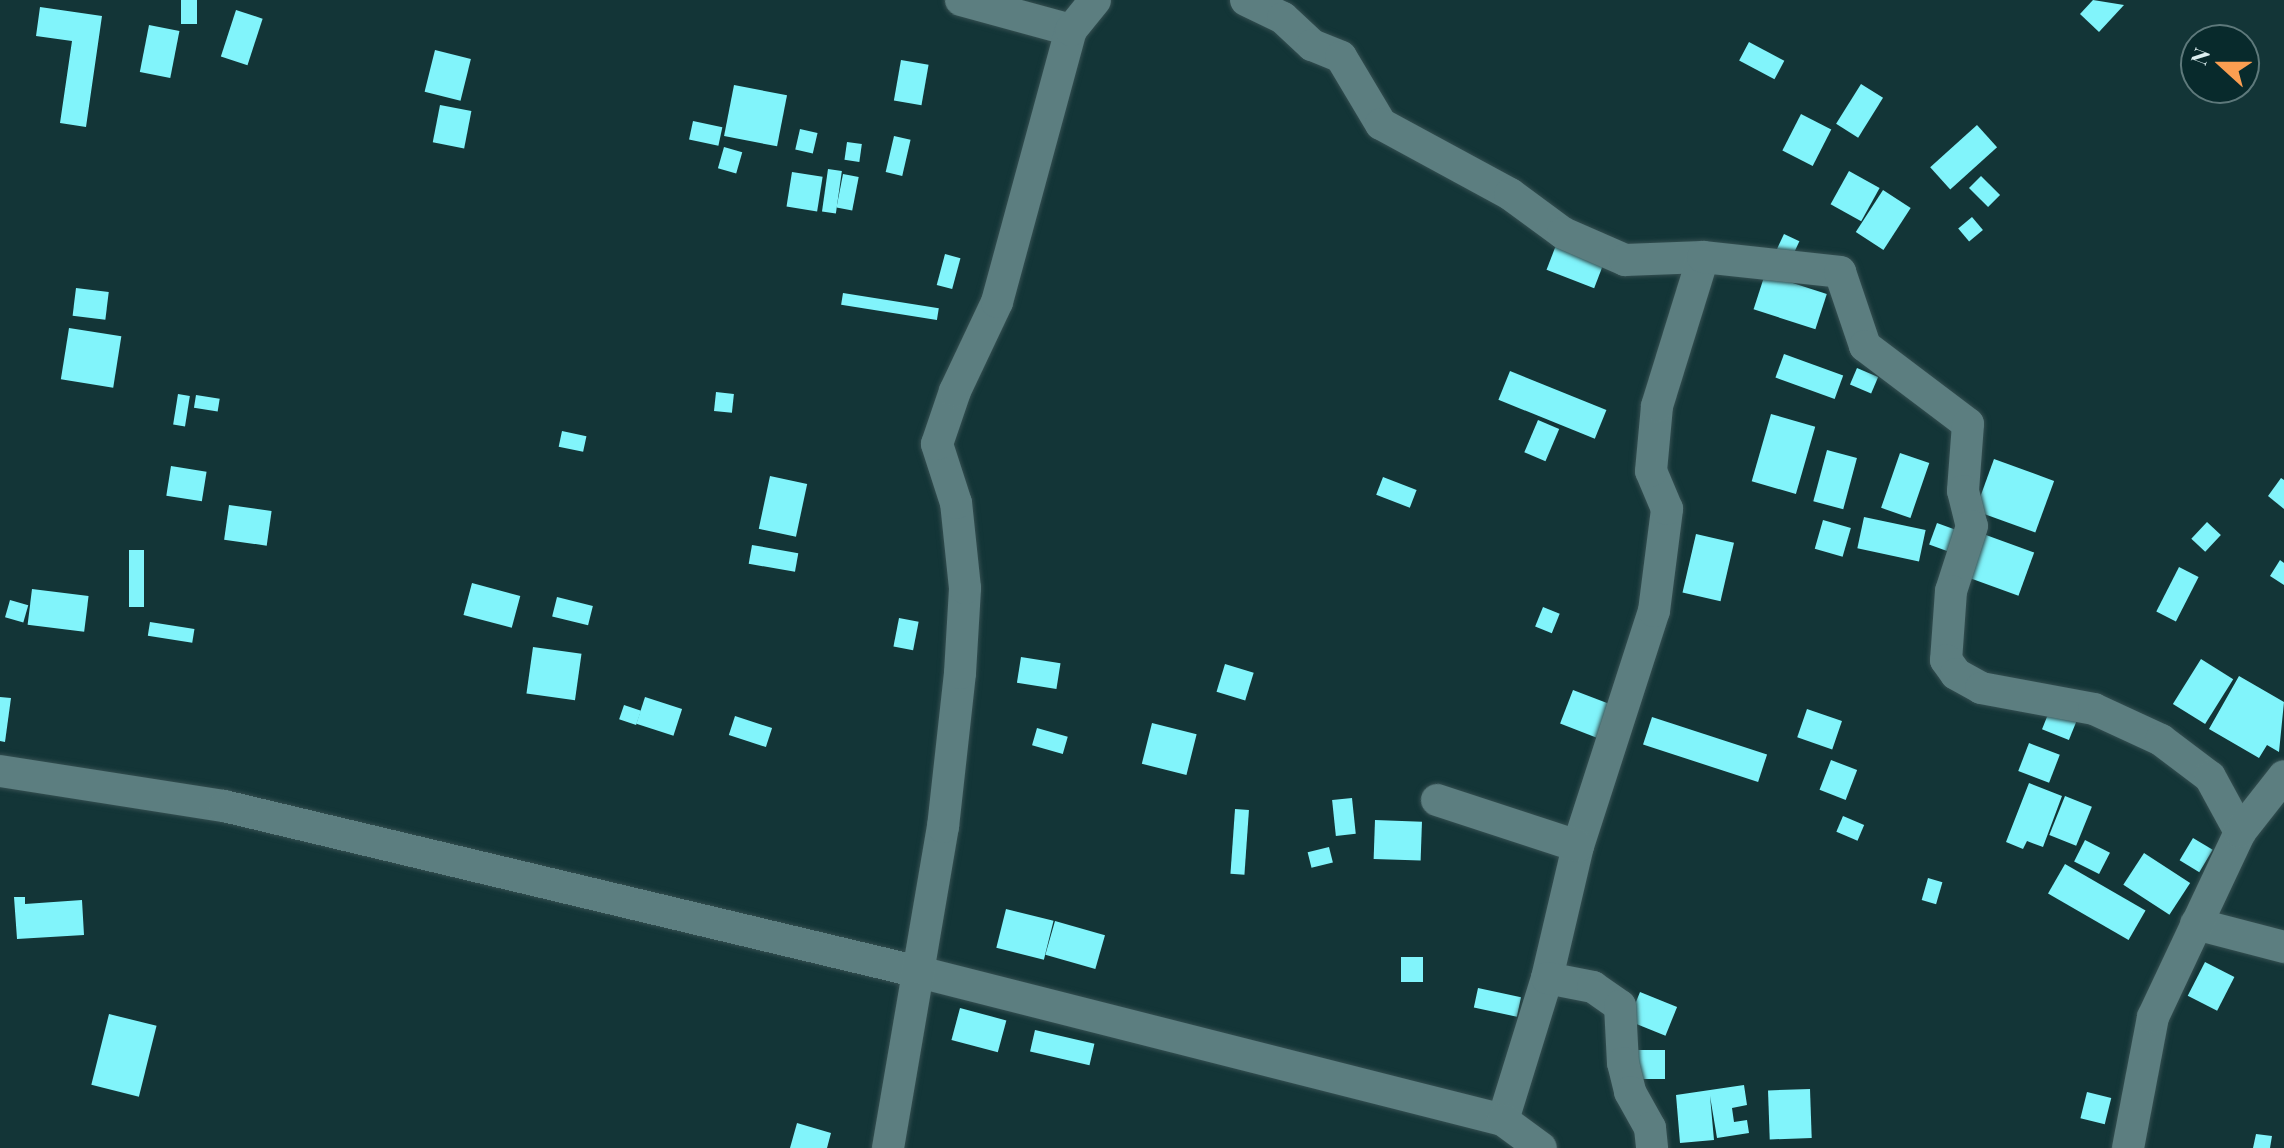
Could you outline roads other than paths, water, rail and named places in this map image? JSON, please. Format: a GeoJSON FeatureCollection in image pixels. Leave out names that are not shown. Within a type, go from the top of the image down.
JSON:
{"type":"FeatureCollection","features":[{"type":"Feature","properties":{"kind":"street"},"geometry":{"type":"LineString","coordinates":[[961,0],[1071,30]]}},
{"type":"Feature","properties":{"kind":"street"},"geometry":{"type":"LineString","coordinates":[[888,1148],[943,827],[965,588],[956,503],[937,444],[955,391],[997,302],[1071,30],[1095,0]]}},
{"type":"Feature","properties":{"kind":"street"},"geometry":{"type":"LineString","coordinates":[[1246,0],[1283,18],[1312,45],[1341,57],[1381,124],[1510,194],[1563,233],[1625,260],[1703,257],[1840,272],[1865,346],[1968,424],[1963,491],[1972,526],[1951,591],[1946,660],[1956,674],[1981,688],[2094,709],[2161,740],[2210,777],[2240,832]]}},
{"type":"Feature","properties":{"kind":"street"},"geometry":{"type":"LineString","coordinates":[[1503,1120],[1547,978],[1578,846],[1654,611],[1667,509],[1651,471],[1657,406],[1703,257]]}},
{"type":"Feature","properties":{"kind":"street"},"geometry":{"type":"LineString","coordinates":[[0,771],[224,806],[919,972],[1503,1120],[1541,1148]]}},
{"type":"Feature","properties":{"kind":"street"},"geometry":{"type":"LineString","coordinates":[[2128,1148],[2153,1017],[2240,832],[2284,776]]}},
{"type":"Feature","properties":{"kind":"street"},"geometry":{"type":"LineString","coordinates":[[1437,800],[1578,846]]}},
{"type":"Feature","properties":{"kind":"street"},"geometry":{"type":"LineString","coordinates":[[2196,924],[2284,947]]}},
{"type":"Feature","properties":{"kind":"street"},"geometry":{"type":"LineString","coordinates":[[1547,978],[1593,987],[1620,1006],[1623,1063],[1630,1092],[1650,1128],[1652,1148]]}}]}
